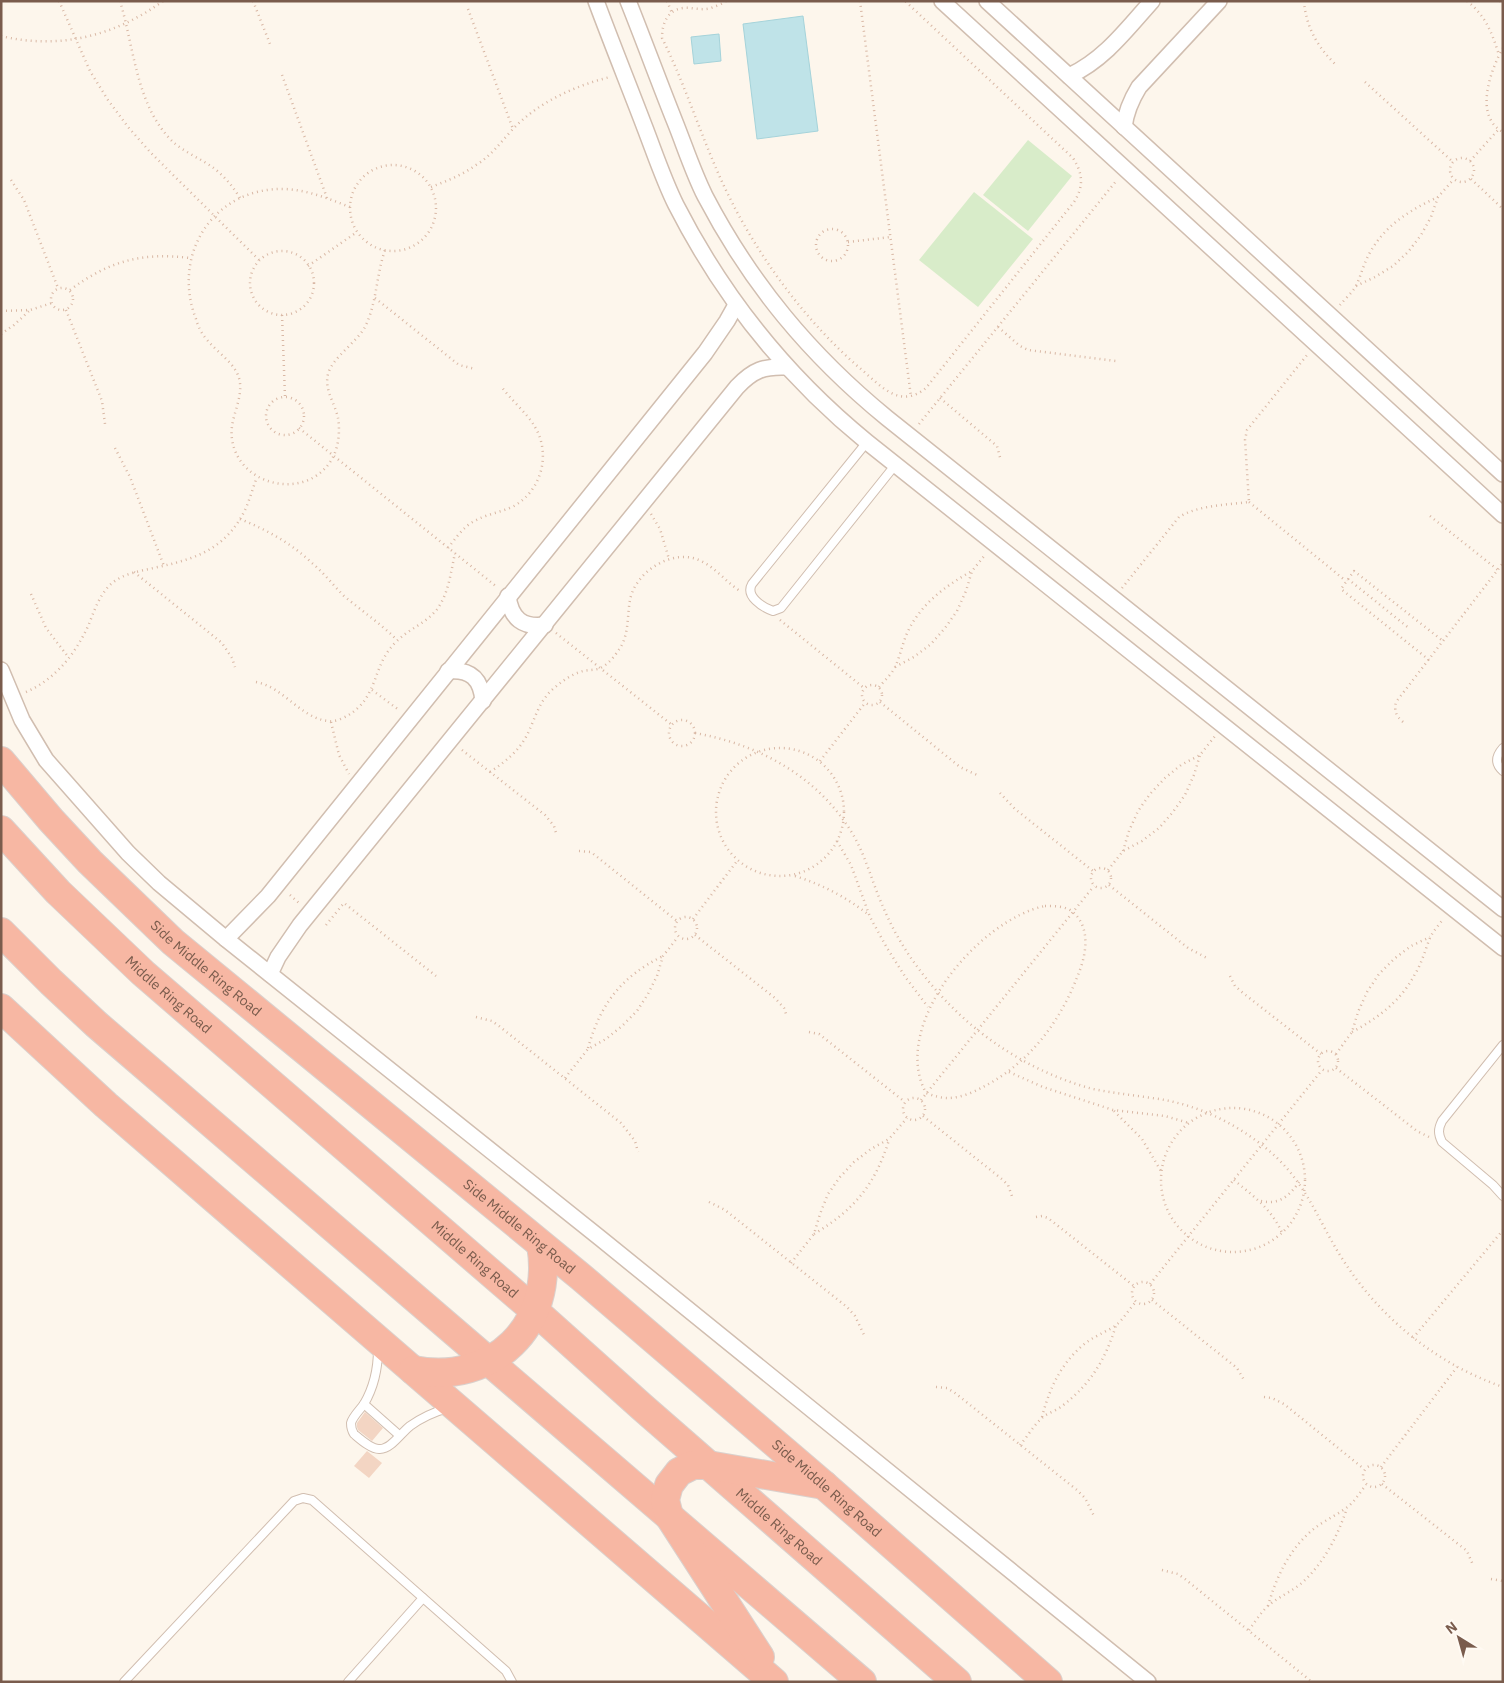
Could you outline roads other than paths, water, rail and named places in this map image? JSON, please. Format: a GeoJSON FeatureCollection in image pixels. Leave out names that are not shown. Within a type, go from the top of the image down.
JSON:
{"type":"FeatureCollection","features":[{"type":"Feature","properties":{"kind":"highway","name":"Side Middle Ring Road"},"geometry":{"type":"LineString","coordinates":[[1,761],[90,862],[173,942],[541,1245],[825,1486],[1048,1682]]}},
{"type":"Feature","properties":{"kind":"highway","name":"Middle Ring Road"},"geometry":{"type":"LineString","coordinates":[[1,830],[65,899],[143,973],[535,1311],[957,1682]]}},
{"type":"Feature","properties":{"kind":"highway"},"geometry":{"type":"LineString","coordinates":[[1,932],[96,1024],[862,1682]]}},
{"type":"Feature","properties":{"kind":"highway"},"geometry":{"type":"LineString","coordinates":[[1,1008],[106,1105],[775,1682]]}},
{"type":"Feature","properties":{"kind":"highway"},"geometry":{"type":"LineString","coordinates":[[413,1370],[432,1373],[452,1373],[472,1368],[490,1361],[512,1344],[521,1334],[535,1311],[539,1300],[544,1278],[541,1245]]}},
{"type":"Feature","properties":{"kind":"highway"},"geometry":{"type":"LineString","coordinates":[[775,1682],[669,1516],[665,1500],[669,1485],[679,1472],[692,1465],[708,1465],[825,1486]]}},
{"type":"Feature","properties":{"kind":"street"},"geometry":{"type":"LineString","coordinates":[[596,1],[676,205],[700,249],[736,304],[787,367],[813,394],[868,442],[1503,948]]}},
{"type":"Feature","properties":{"kind":"street"},"geometry":{"type":"LineString","coordinates":[[628,1],[696,177],[722,228],[784,317],[809,347],[861,397],[909,436],[1503,909]]}},
{"type":"Feature","properties":{"kind":"street"},"geometry":{"type":"LineString","coordinates":[[942,1],[1502,512]]}},
{"type":"Feature","properties":{"kind":"street"},"geometry":{"type":"LineString","coordinates":[[987,1],[1503,474]]}},
{"type":"Feature","properties":{"kind":"street"},"geometry":{"type":"LineString","coordinates":[[1069,76],[1095,62],[1152,1]]}},
{"type":"Feature","properties":{"kind":"street"},"geometry":{"type":"LineString","coordinates":[[1124,126],[1126,112],[1140,87],[1219,1]]}},
{"type":"Feature","properties":{"kind":"street"},"geometry":{"type":"LineString","coordinates":[[226,939],[268,896],[711,345],[736,304]]}},
{"type":"Feature","properties":{"kind":"street"},"geometry":{"type":"LineString","coordinates":[[270,974],[278,957],[300,925],[747,376],[759,369],[773,366],[787,367]]}},
{"type":"Feature","properties":{"kind":"street"},"geometry":{"type":"LineString","coordinates":[[508,596],[510,607],[515,617],[524,623],[534,626],[545,625]]}},
{"type":"Feature","properties":{"kind":"street"},"geometry":{"type":"LineString","coordinates":[[1,670],[29,734],[46,760],[100,823],[160,883],[226,939],[600,1238],[1148,1682]]}},
{"type":"Feature","properties":{"kind":"street"},"geometry":{"type":"LineString","coordinates":[[448,671],[459,670],[469,674],[478,681],[482,690],[483,701]]}},
{"type":"Feature","properties":{"kind":"lane"},"geometry":{"type":"LineString","coordinates":[[868,442],[749,588],[750,593],[763,606],[773,611],[781,608],[896,464]]}},
{"type":"Feature","properties":{"kind":"lane"},"geometry":{"type":"LineString","coordinates":[[1503,748],[1497,756],[1496,762],[1503,771]]}},
{"type":"Feature","properties":{"kind":"lane"},"geometry":{"type":"LineString","coordinates":[[1503,1045],[1442,1121],[1439,1128],[1442,1142],[1493,1185],[1503,1196]]}},
{"type":"Feature","properties":{"kind":"lane"},"geometry":{"type":"LineString","coordinates":[[377,1339],[378,1361],[376,1372],[369,1394],[352,1420],[351,1427],[354,1434],[371,1447],[378,1449],[389,1446],[399,1435],[420,1420],[455,1407]]}},
{"type":"Feature","properties":{"kind":"lane"},"geometry":{"type":"LineString","coordinates":[[364,1404],[399,1435]]}},
{"type":"Feature","properties":{"kind":"lane"},"geometry":{"type":"LineString","coordinates":[[124,1682],[298,1498],[312,1500],[506,1671],[512,1682]]}},
{"type":"Feature","properties":{"kind":"lane"},"geometry":{"type":"LineString","coordinates":[[348,1682],[423,1598]]}},
{"type":"Feature","properties":{"kind":"water"},"geometry":{"type":"Polygon","coordinates":[[[803,16],[818,131],[757,139],[743,24],[803,16]]]}},
{"type":"Feature","properties":{"kind":"water"},"geometry":{"type":"Polygon","coordinates":[[[719,34],[721,61],[694,64],[691,37],[719,34]]]}}]}
